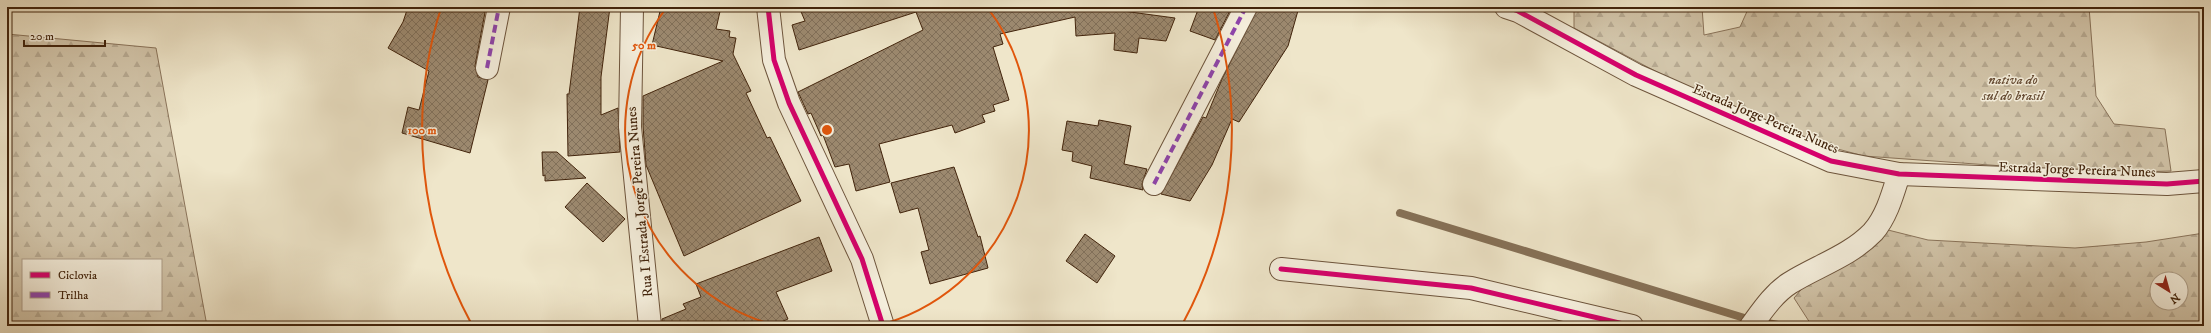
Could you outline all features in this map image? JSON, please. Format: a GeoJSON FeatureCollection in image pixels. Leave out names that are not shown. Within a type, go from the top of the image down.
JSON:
{"type":"FeatureCollection","features":[{"type":"Feature","properties":{"kind":"street"},"geometry":{"type":"LineString","coordinates":[[487,68],[499,7]]}},
{"type":"Feature","properties":{"kind":"street","name":"Rua I Estrada Jorge Pereira Nunes"},"geometry":{"type":"LineString","coordinates":[[632,7],[630,127],[650,326]]}},
{"type":"Feature","properties":{"kind":"street"},"geometry":{"type":"LineString","coordinates":[[768,7],[774,60],[789,104],[862,259],[884,326]]}},
{"type":"Feature","properties":{"kind":"street"},"geometry":{"type":"LineString","coordinates":[[1154,184],[1246,7]]}},
{"type":"Feature","properties":{"kind":"street","name":"Estrada Jorge Pereira Nunes"},"geometry":{"type":"LineString","coordinates":[[1506,7],[1518,11],[1636,75],[1831,161],[1900,174],[2167,184],[2204,181]]}},
{"type":"Feature","properties":{"kind":"street"},"geometry":{"type":"LineString","coordinates":[[1752,326],[1765,306],[1788,283],[1854,248],[1873,231],[1887,210],[1900,174]]}},
{"type":"Feature","properties":{"kind":"street"},"geometry":{"type":"LineString","coordinates":[[1281,269],[1471,288],[1632,326]]}},
{"type":"Feature","properties":{"kind":"green space","name":"nativa do sul do brasil"},"geometry":{"type":"Polygon","coordinates":[[[1574,7],[1702,7],[1704,35],[1740,27],[1749,7],[2089,7],[2096,96],[2114,124],[2165,129],[2171,171],[2101,173],[1864,156],[1766,130],[1574,28],[1574,7]]]}},
{"type":"Feature","properties":{"kind":"green space"},"geometry":{"type":"Polygon","coordinates":[[[7,34],[156,48],[207,326],[7,326],[7,34]]]}},
{"type":"Feature","properties":{"kind":"green space"},"geometry":{"type":"Polygon","coordinates":[[[1872,226],[1928,240],[2075,248],[2146,242],[2204,233],[2204,326],[1812,326],[1794,298],[1841,243],[1872,226]]]}},
{"type":"Feature","properties":{"kind":"building"},"geometry":{"type":"Polygon","coordinates":[[[408,7],[486,7],[475,66],[478,77],[488,80],[470,153],[402,133],[408,107],[419,110],[429,71],[388,48],[403,22],[408,7]]]}},
{"type":"Feature","properties":{"kind":"building"},"geometry":{"type":"Polygon","coordinates":[[[580,7],[610,7],[601,77],[601,115],[618,108],[620,152],[568,156],[567,94],[569,94],[580,7]]]}},
{"type":"Feature","properties":{"kind":"building"},"geometry":{"type":"Polygon","coordinates":[[[661,7],[721,7],[716,29],[730,31],[729,37],[736,38],[733,54],[751,91],[746,93],[767,138],[770,137],[801,201],[684,256],[646,165],[643,126],[643,96],[723,61],[652,45],[661,7]]]}},
{"type":"Feature","properties":{"kind":"building"},"geometry":{"type":"Polygon","coordinates":[[[799,7],[1093,7],[1175,18],[1166,41],[1139,38],[1137,53],[1114,50],[1115,33],[1076,36],[1075,17],[1000,34],[1003,44],[993,47],[1009,100],[993,105],[995,111],[982,115],[985,122],[955,133],[952,125],[879,144],[890,182],[856,191],[849,164],[835,167],[823,135],[821,136],[811,113],[808,114],[798,92],[923,30],[916,12],[799,50],[792,25],[805,21],[799,7]]]}},
{"type":"Feature","properties":{"kind":"building"},"geometry":{"type":"Polygon","coordinates":[[[1199,7],[1232,7],[1215,40],[1190,31],[1199,7]]]}},
{"type":"Feature","properties":{"kind":"building"},"geometry":{"type":"Polygon","coordinates":[[[1258,7],[1299,7],[1288,46],[1239,122],[1232,119],[1212,165],[1190,201],[1161,194],[1203,117],[1206,118],[1222,79],[1258,7]]]}},
{"type":"Feature","properties":{"kind":"building"},"geometry":{"type":"Polygon","coordinates":[[[1099,120],[1131,126],[1124,164],[1147,169],[1142,184],[1143,190],[1090,178],[1092,166],[1072,161],[1073,152],[1062,150],[1067,121],[1098,126],[1099,120]]]}},
{"type":"Feature","properties":{"kind":"building"},"geometry":{"type":"Polygon","coordinates":[[[542,152],[557,152],[586,178],[545,181],[545,175],[543,176],[542,152]]]}},
{"type":"Feature","properties":{"kind":"building"},"geometry":{"type":"Polygon","coordinates":[[[954,167],[978,237],[980,236],[988,268],[930,284],[921,252],[929,250],[918,208],[900,213],[891,183],[954,167]]]}},
{"type":"Feature","properties":{"kind":"building"},"geometry":{"type":"Polygon","coordinates":[[[587,183],[625,219],[603,242],[565,207],[587,183]]]}},
{"type":"Feature","properties":{"kind":"building"},"geometry":{"type":"Polygon","coordinates":[[[1085,234],[1115,256],[1097,283],[1066,261],[1085,234]]]}},
{"type":"Feature","properties":{"kind":"building"},"geometry":{"type":"Polygon","coordinates":[[[819,237],[832,271],[776,292],[788,319],[772,326],[662,326],[662,319],[686,309],[683,304],[701,297],[696,284],[819,237]]]}},
{"type":"Feature","properties":{"kind":"waterway"},"geometry":{"type":"LineString","coordinates":[[1400,213],[1751,320],[1784,326]]}},
{"type":"Feature","properties":{"kind":"marked path"},"geometry":{"type":"LineString","coordinates":[[487,68],[499,7]]}},
{"type":"Feature","properties":{"kind":"marked path"},"geometry":{"type":"LineString","coordinates":[[1154,184],[1246,7]]}},
{"type":"Feature","properties":{"kind":"cycle path"},"geometry":{"type":"LineString","coordinates":[[768,7],[774,60],[789,103],[862,259],[883,326]]}},
{"type":"Feature","properties":{"kind":"cycle path"},"geometry":{"type":"LineString","coordinates":[[1506,7],[1518,11],[1636,75],[1831,161],[1899,174],[2167,184],[2204,181]]}},
{"type":"Feature","properties":{"kind":"cycle path"},"geometry":{"type":"LineString","coordinates":[[1281,269],[1471,288],[1632,326]]}}]}
